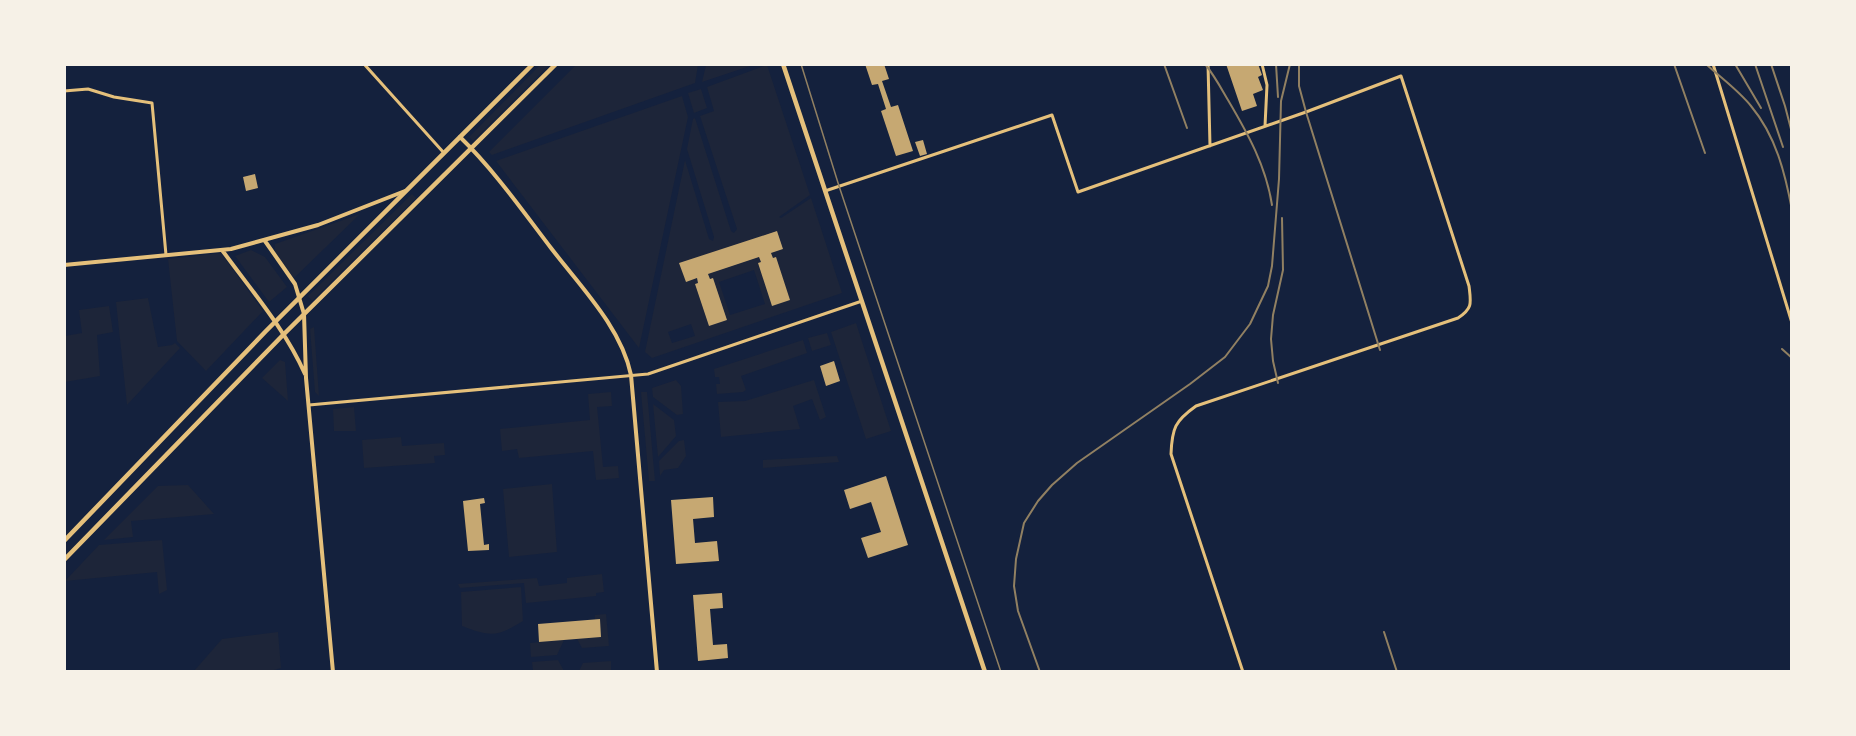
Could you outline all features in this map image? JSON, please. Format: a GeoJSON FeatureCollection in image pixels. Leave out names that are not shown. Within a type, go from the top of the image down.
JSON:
{"type":"FeatureCollection","features":[{"type":"Feature","properties":{"kind":"main road"},"geometry":{"type":"LineString","coordinates":[[64,541],[274,322],[533,64]]}},
{"type":"Feature","properties":{"kind":"main road"},"geometry":{"type":"LineString","coordinates":[[64,560],[283,335],[556,64]]}},
{"type":"Feature","properties":{"kind":"main road"},"geometry":{"type":"LineString","coordinates":[[783,64],[985,672]]}},
{"type":"Feature","properties":{"kind":"main road"},"geometry":{"type":"LineString","coordinates":[[74,532],[84,541]]}},
{"type":"Feature","properties":{"kind":"street"},"geometry":{"type":"LineString","coordinates":[[364,64],[444,153]]}},
{"type":"Feature","properties":{"kind":"street"},"geometry":{"type":"LineString","coordinates":[[1208,64],[1210,146]]}},
{"type":"Feature","properties":{"kind":"street"},"geometry":{"type":"LineString","coordinates":[[1262,64],[1267,85],[1265,126]]}},
{"type":"Feature","properties":{"kind":"street"},"geometry":{"type":"LineString","coordinates":[[1713,64],[1791,323]]}},
{"type":"Feature","properties":{"kind":"street"},"geometry":{"type":"LineString","coordinates":[[825,191],[1052,115],[1078,192],[1401,76],[1469,286],[1471,302],[1468,312],[1458,318],[1196,406],[1181,417],[1172,434],[1171,454],[1243,672]]}},
{"type":"Feature","properties":{"kind":"street"},"geometry":{"type":"LineString","coordinates":[[64,91],[88,88],[114,97],[152,103],[166,256]]}},
{"type":"Feature","properties":{"kind":"street"},"geometry":{"type":"LineString","coordinates":[[460,137],[611,327],[626,354],[631,375],[657,672]]}},
{"type":"Feature","properties":{"kind":"street"},"geometry":{"type":"LineString","coordinates":[[64,266],[222,250],[265,241],[318,225],[408,190]]}},
{"type":"Feature","properties":{"kind":"street"},"geometry":{"type":"LineString","coordinates":[[265,241],[295,284],[304,314],[306,378],[333,672]]}},
{"type":"Feature","properties":{"kind":"street"},"geometry":{"type":"LineString","coordinates":[[222,250],[283,335],[296,355],[306,378]]}},
{"type":"Feature","properties":{"kind":"street"},"geometry":{"type":"LineString","coordinates":[[309,405],[648,374],[862,301]]}},
{"type":"Feature","properties":{"kind":"shaded area"},"geometry":{"type":"Polygon","coordinates":[[[706,64],[753,65],[702,82],[706,64]]]}},
{"type":"Feature","properties":{"kind":"shaded area"},"geometry":{"type":"Polygon","coordinates":[[[540,65],[549,65],[473,141],[469,137],[540,65]]]}},
{"type":"Feature","properties":{"kind":"shaded area"},"geometry":{"type":"Polygon","coordinates":[[[576,65],[698,65],[695,83],[492,155],[489,152],[576,65]]]}},
{"type":"Feature","properties":{"kind":"shaded area"},"geometry":{"type":"Polygon","coordinates":[[[767,65],[810,195],[779,217],[781,218],[811,198],[842,293],[652,358],[645,352],[685,160],[709,239],[713,241],[714,237],[687,149],[695,118],[731,231],[734,233],[737,229],[700,116],[714,111],[707,87],[767,65]],[[777,231],[680,263],[686,282],[697,278],[698,283],[695,284],[709,326],[727,320],[713,278],[710,279],[708,274],[759,257],[761,262],[758,264],[772,305],[773,258],[771,253],[783,249],[777,231]],[[754,270],[719,282],[730,315],[765,304],[754,270]],[[691,324],[668,332],[672,343],[695,336],[691,324]]]}},
{"type":"Feature","properties":{"kind":"shaded area"},"geometry":{"type":"Polygon","coordinates":[[[701,89],[707,108],[694,113],[688,93],[701,89]]]}},
{"type":"Feature","properties":{"kind":"shaded area"},"geometry":{"type":"Polygon","coordinates":[[[682,96],[688,117],[639,348],[496,161],[682,96]]]}},
{"type":"Feature","properties":{"kind":"shaded area"},"geometry":{"type":"Polygon","coordinates":[[[412,194],[416,198],[312,301],[308,296],[412,194]]]}},
{"type":"Feature","properties":{"kind":"shaded area"},"geometry":{"type":"Polygon","coordinates":[[[360,214],[294,278],[275,253],[275,244],[360,214]]]}},
{"type":"Feature","properties":{"kind":"shaded area"},"geometry":{"type":"Polygon","coordinates":[[[251,250],[265,257],[287,287],[269,302],[235,256],[251,250]]]}},
{"type":"Feature","properties":{"kind":"shaded area"},"geometry":{"type":"Polygon","coordinates":[[[221,253],[263,311],[206,371],[177,341],[168,259],[221,253]]]}},
{"type":"Feature","properties":{"kind":"shaded area"},"geometry":{"type":"Polygon","coordinates":[[[148,298],[158,347],[175,343],[180,348],[127,405],[116,302],[148,298]]]}},
{"type":"Feature","properties":{"kind":"shaded area"},"geometry":{"type":"Polygon","coordinates":[[[109,306],[113,332],[97,335],[100,376],[65,382],[65,336],[82,333],[79,310],[109,306]]]}},
{"type":"Feature","properties":{"kind":"shaded area"},"geometry":{"type":"Polygon","coordinates":[[[856,323],[891,431],[866,439],[831,332],[856,323]]]}},
{"type":"Feature","properties":{"kind":"shaded area"},"geometry":{"type":"Polygon","coordinates":[[[314,327],[319,396],[315,392],[310,329],[314,327]]]}},
{"type":"Feature","properties":{"kind":"shaded area"},"geometry":{"type":"Polygon","coordinates":[[[827,333],[831,345],[812,351],[808,338],[827,333]]]}},
{"type":"Feature","properties":{"kind":"shaded area"},"geometry":{"type":"Polygon","coordinates":[[[803,340],[807,353],[741,376],[746,390],[743,392],[717,394],[716,384],[720,384],[719,377],[715,377],[714,369],[803,340]]]}},
{"type":"Feature","properties":{"kind":"shaded area"},"geometry":{"type":"Polygon","coordinates":[[[280,360],[285,362],[288,401],[262,378],[280,360]]]}},
{"type":"Feature","properties":{"kind":"shaded area"},"geometry":{"type":"Polygon","coordinates":[[[676,380],[681,386],[683,414],[677,415],[653,397],[652,388],[676,380]]]}},
{"type":"Feature","properties":{"kind":"shaded area"},"geometry":{"type":"Polygon","coordinates":[[[814,380],[826,417],[820,420],[812,399],[793,406],[800,429],[721,437],[718,402],[745,401],[814,380]]]}},
{"type":"Feature","properties":{"kind":"shaded area"},"geometry":{"type":"Polygon","coordinates":[[[611,392],[612,406],[597,407],[603,467],[618,466],[619,478],[596,480],[593,451],[519,458],[517,449],[502,451],[500,429],[590,420],[588,394],[611,392]]]}},
{"type":"Feature","properties":{"kind":"shaded area"},"geometry":{"type":"Polygon","coordinates":[[[641,392],[647,392],[655,481],[649,481],[641,392]]]}},
{"type":"Feature","properties":{"kind":"shaded area"},"geometry":{"type":"Polygon","coordinates":[[[653,404],[674,420],[676,436],[658,457],[653,404]]]}},
{"type":"Feature","properties":{"kind":"shaded area"},"geometry":{"type":"Polygon","coordinates":[[[354,407],[356,431],[334,431],[333,409],[354,407]]]}},
{"type":"Feature","properties":{"kind":"shaded area"},"geometry":{"type":"Polygon","coordinates":[[[401,437],[402,446],[444,443],[445,455],[434,456],[435,463],[364,468],[362,440],[401,437]]]}},
{"type":"Feature","properties":{"kind":"shaded area"},"geometry":{"type":"Polygon","coordinates":[[[684,440],[686,456],[678,468],[664,470],[660,476],[659,461],[679,441],[684,440]]]}},
{"type":"Feature","properties":{"kind":"shaded area"},"geometry":{"type":"Polygon","coordinates":[[[837,456],[839,462],[763,468],[763,460],[837,456]]]}},
{"type":"Feature","properties":{"kind":"shaded area"},"geometry":{"type":"Polygon","coordinates":[[[552,484],[557,552],[509,557],[503,489],[552,484]]]}},
{"type":"Feature","properties":{"kind":"shaded area"},"geometry":{"type":"Polygon","coordinates":[[[188,485],[214,514],[131,521],[133,537],[104,540],[158,486],[188,485]]]}},
{"type":"Feature","properties":{"kind":"shaded area"},"geometry":{"type":"Polygon","coordinates":[[[162,540],[167,590],[159,594],[157,572],[65,581],[99,545],[162,540]]]}},
{"type":"Feature","properties":{"kind":"shaded area"},"geometry":{"type":"Polygon","coordinates":[[[602,574],[604,592],[596,593],[596,596],[526,603],[524,583],[460,588],[458,584],[537,578],[539,586],[567,583],[567,578],[602,574]]]}},
{"type":"Feature","properties":{"kind":"shaded area"},"geometry":{"type":"Polygon","coordinates":[[[521,587],[523,621],[494,634],[462,626],[461,592],[521,587]]]}},
{"type":"Feature","properties":{"kind":"shaded area"},"geometry":{"type":"Polygon","coordinates":[[[606,614],[609,646],[582,648],[577,639],[601,637],[600,620],[595,620],[595,615],[606,614]]]}},
{"type":"Feature","properties":{"kind":"shaded area"},"geometry":{"type":"Polygon","coordinates":[[[278,632],[281,668],[268,672],[194,671],[222,639],[278,632]]]}},
{"type":"Feature","properties":{"kind":"shaded area"},"geometry":{"type":"Polygon","coordinates":[[[564,640],[557,655],[531,657],[530,643],[564,640]]]}},
{"type":"Feature","properties":{"kind":"shaded area"},"geometry":{"type":"Polygon","coordinates":[[[558,660],[564,671],[533,671],[532,662],[558,660]]]}},
{"type":"Feature","properties":{"kind":"shaded area"},"geometry":{"type":"Polygon","coordinates":[[[611,661],[611,671],[579,671],[583,663],[611,661]]]}},
{"type":"Feature","properties":{"kind":"building"},"geometry":{"type":"Polygon","coordinates":[[[865,64],[884,64],[889,79],[882,81],[891,107],[898,105],[913,151],[896,156],[881,111],[886,109],[878,84],[872,85],[865,64]]]}},
{"type":"Feature","properties":{"kind":"building"},"geometry":{"type":"Polygon","coordinates":[[[1226,64],[1258,64],[1262,75],[1258,77],[1263,90],[1253,94],[1257,106],[1242,111],[1226,64]]]}},
{"type":"Feature","properties":{"kind":"building"},"geometry":{"type":"Polygon","coordinates":[[[923,140],[927,154],[920,156],[915,142],[923,140]]]}},
{"type":"Feature","properties":{"kind":"building"},"geometry":{"type":"Polygon","coordinates":[[[255,174],[258,188],[246,191],[243,177],[255,174]]]}},
{"type":"Feature","properties":{"kind":"building"},"geometry":{"type":"Polygon","coordinates":[[[777,231],[783,249],[771,253],[773,258],[776,257],[790,300],[772,306],[758,263],[761,262],[759,257],[708,274],[710,279],[713,278],[727,320],[709,326],[695,284],[698,283],[697,278],[686,282],[679,263],[777,231]]]}},
{"type":"Feature","properties":{"kind":"building"},"geometry":{"type":"Polygon","coordinates":[[[834,361],[840,381],[826,386],[820,366],[834,361]]]}},
{"type":"Feature","properties":{"kind":"building"},"geometry":{"type":"Polygon","coordinates":[[[886,476],[908,545],[868,558],[861,538],[881,532],[871,502],[850,509],[844,490],[886,476]]]}},
{"type":"Feature","properties":{"kind":"building"},"geometry":{"type":"Polygon","coordinates":[[[713,497],[714,517],[693,519],[695,543],[717,541],[719,561],[676,564],[671,500],[713,497]]]}},
{"type":"Feature","properties":{"kind":"building"},"geometry":{"type":"Polygon","coordinates":[[[484,498],[485,503],[480,504],[484,545],[489,544],[489,550],[468,551],[463,501],[484,498]]]}},
{"type":"Feature","properties":{"kind":"building"},"geometry":{"type":"Polygon","coordinates":[[[722,593],[723,608],[710,609],[713,645],[727,644],[728,658],[698,661],[693,595],[722,593]]]}},
{"type":"Feature","properties":{"kind":"building"},"geometry":{"type":"Polygon","coordinates":[[[600,619],[601,637],[539,642],[538,624],[600,619]]]}},
{"type":"Feature","properties":{"kind":"tram line"},"geometry":{"type":"LineString","coordinates":[[801,64],[839,186],[1001,672]]}},
{"type":"Feature","properties":{"kind":"railway"},"geometry":{"type":"LineString","coordinates":[[1164,64],[1187,128]]}},
{"type":"Feature","properties":{"kind":"railway"},"geometry":{"type":"LineString","coordinates":[[1205,64],[1249,138],[1265,177],[1272,205]]}},
{"type":"Feature","properties":{"kind":"railway"},"geometry":{"type":"LineString","coordinates":[[1276,64],[1278,97]]}},
{"type":"Feature","properties":{"kind":"railway"},"geometry":{"type":"LineString","coordinates":[[1040,672],[1018,611],[1014,586],[1016,559],[1024,523],[1052,485],[1077,463],[1225,357],[1250,324],[1268,286],[1272,266],[1279,179],[1281,101],[1290,64]]}},
{"type":"Feature","properties":{"kind":"railway"},"geometry":{"type":"LineString","coordinates":[[1299,64],[1299,86],[1306,112],[1380,350]]}},
{"type":"Feature","properties":{"kind":"railway"},"geometry":{"type":"LineString","coordinates":[[1674,64],[1705,153]]}},
{"type":"Feature","properties":{"kind":"railway"},"geometry":{"type":"LineString","coordinates":[[1706,64],[1735,89],[1760,118],[1773,142],[1783,169],[1792,210]]}},
{"type":"Feature","properties":{"kind":"railway"},"geometry":{"type":"LineString","coordinates":[[1735,64],[1761,108]]}},
{"type":"Feature","properties":{"kind":"railway"},"geometry":{"type":"LineString","coordinates":[[1755,64],[1783,147]]}},
{"type":"Feature","properties":{"kind":"railway"},"geometry":{"type":"LineString","coordinates":[[1771,64],[1792,133]]}},
{"type":"Feature","properties":{"kind":"railway"},"geometry":{"type":"LineString","coordinates":[[1278,383],[1271,339],[1273,315],[1283,270],[1282,218]]}},
{"type":"Feature","properties":{"kind":"railway"},"geometry":{"type":"LineString","coordinates":[[1782,349],[1792,358]]}},
{"type":"Feature","properties":{"kind":"railway"},"geometry":{"type":"LineString","coordinates":[[1384,632],[1397,672]]}}]}
